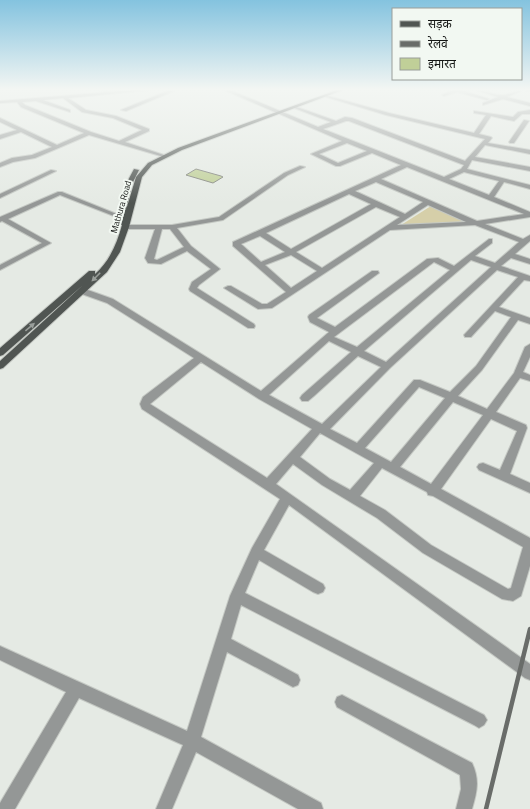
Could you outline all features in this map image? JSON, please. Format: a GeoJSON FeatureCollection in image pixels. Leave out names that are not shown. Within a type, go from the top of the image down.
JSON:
{"type":"FeatureCollection","features":[{"type":"Feature","properties":{"kind":"main road","name":"Mathura Road"},"geometry":{"type":"LineString","coordinates":[[0,353],[101,264],[116,238],[124,201],[135,171],[139,166],[160,156],[236,128]]}},
{"type":"Feature","properties":{"kind":"main road","name":"Mathura Road"},"geometry":{"type":"LineString","coordinates":[[0,366],[104,270],[116,252],[126,227],[139,177],[145,168],[160,156]]}},
{"type":"Feature","properties":{"kind":"street"},"geometry":{"type":"LineString","coordinates":[[16,128],[58,147]]}},
{"type":"Feature","properties":{"kind":"street"},"geometry":{"type":"LineString","coordinates":[[76,128],[160,156]]}},
{"type":"Feature","properties":{"kind":"street"},"geometry":{"type":"LineString","coordinates":[[119,143],[147,130],[141,128]]}},
{"type":"Feature","properties":{"kind":"street"},"geometry":{"type":"LineString","coordinates":[[315,128],[530,214]]}},
{"type":"Feature","properties":{"kind":"street"},"geometry":{"type":"LineString","coordinates":[[373,128],[466,163]]}},
{"type":"Feature","properties":{"kind":"street"},"geometry":{"type":"LineString","coordinates":[[447,128],[475,135],[488,141],[530,152],[526,171],[472,158]]}},
{"type":"Feature","properties":{"kind":"street"},"geometry":{"type":"LineString","coordinates":[[475,135],[480,128]]}},
{"type":"Feature","properties":{"kind":"street"},"geometry":{"type":"LineString","coordinates":[[512,142],[523,128]]}},
{"type":"Feature","properties":{"kind":"street"},"geometry":{"type":"LineString","coordinates":[[0,137],[21,130]]}},
{"type":"Feature","properties":{"kind":"street"},"geometry":{"type":"LineString","coordinates":[[0,165],[30,158],[89,133]]}},
{"type":"Feature","properties":{"kind":"street"},"geometry":{"type":"LineString","coordinates":[[347,141],[314,154],[338,165],[372,151]]}},
{"type":"Feature","properties":{"kind":"street"},"geometry":{"type":"LineString","coordinates":[[466,163],[488,141],[512,142],[530,145]]}},
{"type":"Feature","properties":{"kind":"street"},"geometry":{"type":"LineString","coordinates":[[0,158],[8,162]]}},
{"type":"Feature","properties":{"kind":"street"},"geometry":{"type":"LineString","coordinates":[[443,180],[468,166],[466,163]]}},
{"type":"Feature","properties":{"kind":"street"},"geometry":{"type":"LineString","coordinates":[[291,292],[236,246],[238,242],[406,165]]}},
{"type":"Feature","properties":{"kind":"street"},"geometry":{"type":"LineString","coordinates":[[126,227],[172,227],[222,219],[286,174],[302,167]]}},
{"type":"Feature","properties":{"kind":"street"},"geometry":{"type":"LineString","coordinates":[[462,170],[530,187]]}},
{"type":"Feature","properties":{"kind":"street"},"geometry":{"type":"LineString","coordinates":[[0,196],[53,171]]}},
{"type":"Feature","properties":{"kind":"street"},"geometry":{"type":"LineString","coordinates":[[375,179],[478,224],[528,240]]}},
{"type":"Feature","properties":{"kind":"street"},"geometry":{"type":"LineString","coordinates":[[490,198],[502,181]]}},
{"type":"Feature","properties":{"kind":"street"},"geometry":{"type":"LineString","coordinates":[[0,187],[11,191]]}},
{"type":"Feature","properties":{"kind":"street"},"geometry":{"type":"LineString","coordinates":[[349,191],[406,217]]}},
{"type":"Feature","properties":{"kind":"street"},"geometry":{"type":"LineString","coordinates":[[1,220],[60,193],[121,217]]}},
{"type":"Feature","properties":{"kind":"street"},"geometry":{"type":"LineString","coordinates":[[228,288],[264,308],[291,292],[428,202]]}},
{"type":"Feature","properties":{"kind":"street"},"geometry":{"type":"LineString","coordinates":[[259,265],[291,252],[376,204]]}},
{"type":"Feature","properties":{"kind":"street"},"geometry":{"type":"LineString","coordinates":[[389,228],[478,224],[530,214]]}},
{"type":"Feature","properties":{"kind":"street"},"geometry":{"type":"LineString","coordinates":[[0,268],[47,242],[1,220]]}},
{"type":"Feature","properties":{"kind":"street"},"geometry":{"type":"LineString","coordinates":[[172,227],[188,248],[216,269],[195,284],[193,289],[251,326]]}},
{"type":"Feature","properties":{"kind":"street"},"geometry":{"type":"LineString","coordinates":[[159,228],[149,260],[155,263],[188,248]]}},
{"type":"Feature","properties":{"kind":"street"},"geometry":{"type":"LineString","coordinates":[[259,232],[322,271]]}},
{"type":"Feature","properties":{"kind":"street"},"geometry":{"type":"LineString","coordinates":[[268,484],[320,429],[387,366],[478,282],[528,240]]}},
{"type":"Feature","properties":{"kind":"street"},"geometry":{"type":"LineString","coordinates":[[305,398],[454,269],[489,241]]}},
{"type":"Feature","properties":{"kind":"street"},"geometry":{"type":"LineString","coordinates":[[511,254],[530,262]]}},
{"type":"Feature","properties":{"kind":"street"},"geometry":{"type":"LineString","coordinates":[[468,335],[493,308],[526,277],[470,257]]}},
{"type":"Feature","properties":{"kind":"street"},"geometry":{"type":"LineString","coordinates":[[262,396],[332,334],[430,261],[435,260],[454,269]]}},
{"type":"Feature","properties":{"kind":"street"},"geometry":{"type":"LineString","coordinates":[[375,273],[312,317],[313,320],[358,351],[387,366]]}},
{"type":"Feature","properties":{"kind":"street"},"geometry":{"type":"LineString","coordinates":[[82,291],[116,305],[262,396],[432,492],[530,545],[516,592],[513,596],[507,595],[427,549],[381,514],[322,479],[292,458]]}},
{"type":"Feature","properties":{"kind":"street"},"geometry":{"type":"LineString","coordinates":[[493,308],[530,321]]}},
{"type":"Feature","properties":{"kind":"street"},"geometry":{"type":"LineString","coordinates":[[392,469],[451,397],[478,368],[516,316]]}},
{"type":"Feature","properties":{"kind":"street"},"geometry":{"type":"LineString","coordinates":[[432,492],[518,374],[530,347]]}},
{"type":"Feature","properties":{"kind":"street"},"geometry":{"type":"LineString","coordinates":[[200,358],[147,400],[145,404],[146,406],[287,497],[530,673]]}},
{"type":"Feature","properties":{"kind":"street"},"geometry":{"type":"LineString","coordinates":[[518,374],[530,378]]}},
{"type":"Feature","properties":{"kind":"street"},"geometry":{"type":"LineString","coordinates":[[357,450],[417,382],[518,426],[522,431],[503,476]]}},
{"type":"Feature","properties":{"kind":"street"},"geometry":{"type":"LineString","coordinates":[[352,497],[380,463]]}},
{"type":"Feature","properties":{"kind":"street"},"geometry":{"type":"LineString","coordinates":[[483,467],[530,488]]}},
{"type":"Feature","properties":{"kind":"street"},"geometry":{"type":"LineString","coordinates":[[164,809],[192,741],[237,596],[256,552],[287,497]]}},
{"type":"Feature","properties":{"kind":"street"},"geometry":{"type":"LineString","coordinates":[[256,552],[318,588]]}},
{"type":"Feature","properties":{"kind":"street"},"geometry":{"type":"LineString","coordinates":[[237,596],[480,720]]}},
{"type":"Feature","properties":{"kind":"street"},"geometry":{"type":"LineString","coordinates":[[222,642],[293,680]]}},
{"type":"Feature","properties":{"kind":"street"},"geometry":{"type":"LineString","coordinates":[[0,653],[192,741],[315,809]]}},
{"type":"Feature","properties":{"kind":"street"},"geometry":{"type":"LineString","coordinates":[[6,809],[76,689]]}},
{"type":"Feature","properties":{"kind":"street"},"geometry":{"type":"LineString","coordinates":[[342,702],[466,769],[470,775],[470,781],[464,809]]}},
{"type":"Feature","properties":{"kind":"shaded area"},"geometry":{"type":"Polygon","coordinates":[[[431,206],[467,222],[401,225],[431,206]]]}},
{"type":"Feature","properties":{"kind":"building"},"geometry":{"type":"Polygon","coordinates":[[[196,169],[223,177],[213,183],[186,175],[196,169]]]}},
{"type":"Feature","properties":{"kind":"railway"},"geometry":{"type":"LineString","coordinates":[[486,809],[530,629]]}}]}
